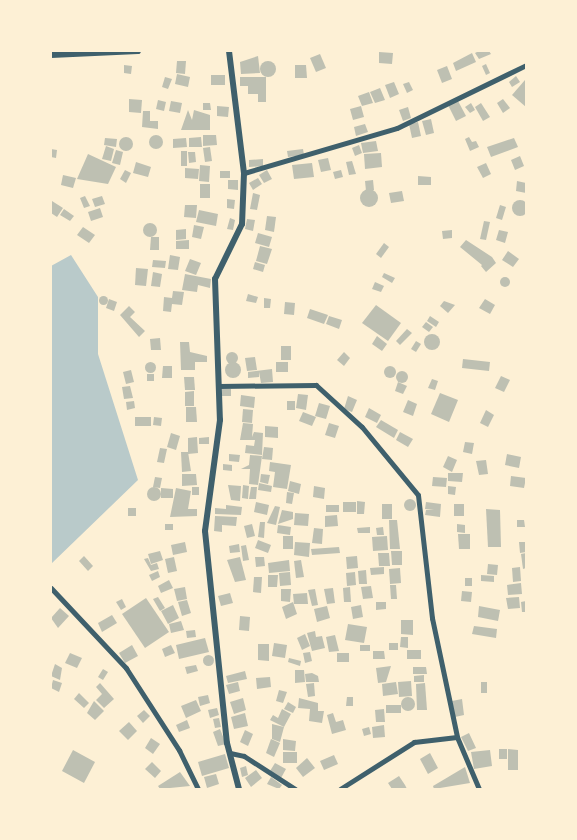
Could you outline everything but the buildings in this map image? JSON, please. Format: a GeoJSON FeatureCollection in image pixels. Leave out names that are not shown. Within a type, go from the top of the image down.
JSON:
{"type":"FeatureCollection","features":[{"type":"Feature","properties":{"kind":"street"},"geometry":{"type":"LineString","coordinates":[[51,55],[138,51]]}},
{"type":"Feature","properties":{"kind":"street"},"geometry":{"type":"LineString","coordinates":[[229,51],[244,173],[242,224],[215,279],[220,420],[205,531],[230,753],[239,789]]}},
{"type":"Feature","properties":{"kind":"street"},"geometry":{"type":"LineString","coordinates":[[244,173],[397,128],[526,65]]}},
{"type":"Feature","properties":{"kind":"street"},"geometry":{"type":"LineString","coordinates":[[219,386],[316,385],[362,427],[418,495],[432,618],[457,737],[479,789]]}},
{"type":"Feature","properties":{"kind":"street"},"geometry":{"type":"LineString","coordinates":[[51,588],[126,668],[179,750],[198,789]]}},
{"type":"Feature","properties":{"kind":"street"},"geometry":{"type":"LineString","coordinates":[[340,789],[414,742],[457,737]]}},
{"type":"Feature","properties":{"kind":"street"},"geometry":{"type":"LineString","coordinates":[[230,753],[244,756],[295,789]]}},
{"type":"Feature","properties":{"kind":"shaded area"},"geometry":{"type":"Polygon","coordinates":[[[71,255],[98,297],[98,354],[138,480],[51,564],[51,266],[71,255]]]}}]}
